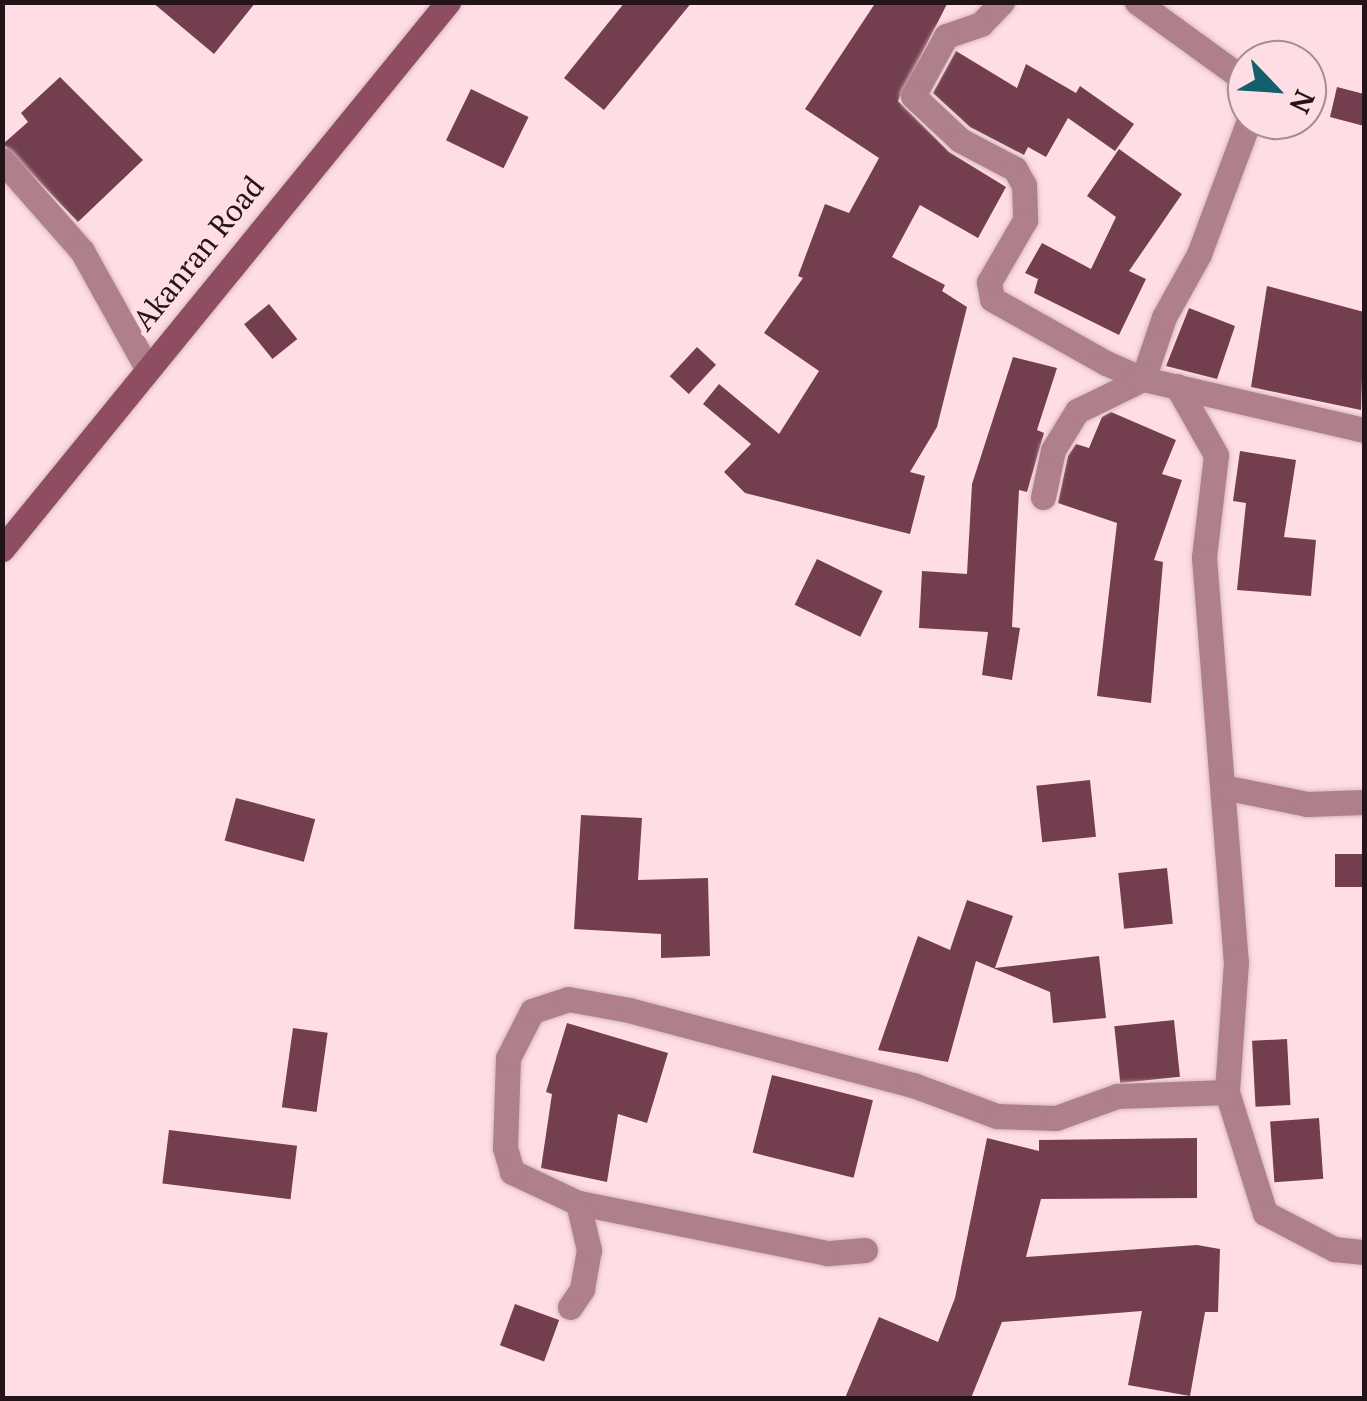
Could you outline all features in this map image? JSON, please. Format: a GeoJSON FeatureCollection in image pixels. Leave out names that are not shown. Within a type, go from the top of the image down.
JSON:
{"type":"FeatureCollection","features":[{"type":"Feature","properties":{"kind":"main road","name":"Akanran Road"},"geometry":{"type":"LineString","coordinates":[[2,549],[448,2]]}},
{"type":"Feature","properties":{"kind":"street"},"geometry":{"type":"LineString","coordinates":[[1002,2],[982,24],[946,36],[913,96],[960,140],[1015,168],[1024,185],[1025,220],[989,282],[992,299],[1143,378],[1364,430]]}},
{"type":"Feature","properties":{"kind":"street"},"geometry":{"type":"LineString","coordinates":[[1137,2],[1227,67]]}},
{"type":"Feature","properties":{"kind":"street"},"geometry":{"type":"LineString","coordinates":[[1043,497],[1054,450],[1077,412],[1143,378],[1164,317],[1199,254],[1242,140]]}},
{"type":"Feature","properties":{"kind":"street"},"geometry":{"type":"LineString","coordinates":[[2,160],[82,252],[147,368]]}},
{"type":"Feature","properties":{"kind":"street"},"geometry":{"type":"LineString","coordinates":[[1177,386],[1216,455],[1204,557],[1236,962],[1227,1092],[1265,1213],[1334,1249],[1364,1252]]}},
{"type":"Feature","properties":{"kind":"street"},"geometry":{"type":"LineString","coordinates":[[1224,787],[1307,804],[1364,802]]}},
{"type":"Feature","properties":{"kind":"street"},"geometry":{"type":"LineString","coordinates":[[865,1250],[827,1253],[578,1203],[512,1172],[505,1148],[508,1058],[532,1011],[568,999],[913,1085],[996,1116],[1056,1118],[1118,1096],[1227,1092]]}},
{"type":"Feature","properties":{"kind":"street"},"geometry":{"type":"LineString","coordinates":[[570,1307],[582,1290],[589,1250],[578,1203]]}},
{"type":"Feature","properties":{"kind":"building"},"geometry":{"type":"Polygon","coordinates":[[[152,2],[256,2],[214,54],[152,2]]]}},
{"type":"Feature","properties":{"kind":"building"},"geometry":{"type":"Polygon","coordinates":[[[625,2],[692,2],[604,110],[564,78],[625,2]]]}},
{"type":"Feature","properties":{"kind":"building"},"geometry":{"type":"Polygon","coordinates":[[[876,2],[948,2],[898,101],[949,152],[1006,187],[978,238],[920,205],[892,257],[945,285],[942,291],[967,307],[937,427],[910,472],[925,476],[910,534],[745,493],[724,472],[751,444],[703,404],[719,384],[779,434],[819,371],[764,333],[803,278],[798,276],[825,204],[849,213],[879,158],[805,109],[876,2]]]}},
{"type":"Feature","properties":{"kind":"building"},"geometry":{"type":"Polygon","coordinates":[[[956,51],[1017,88],[1026,64],[1076,93],[1080,86],[1134,124],[1115,151],[1068,118],[1046,157],[1028,147],[1024,155],[970,127],[933,93],[956,51]]]}},
{"type":"Feature","properties":{"kind":"building"},"geometry":{"type":"Polygon","coordinates":[[[60,77],[143,160],[78,222],[3,144],[28,122],[21,113],[60,77]]]}},
{"type":"Feature","properties":{"kind":"building"},"geometry":{"type":"Polygon","coordinates":[[[1337,87],[1364,94],[1364,126],[1330,117],[1337,87]]]}},
{"type":"Feature","properties":{"kind":"building"},"geometry":{"type":"Polygon","coordinates":[[[471,89],[529,117],[504,168],[446,140],[471,89]]]}},
{"type":"Feature","properties":{"kind":"building"},"geometry":{"type":"Polygon","coordinates":[[[1119,149],[1182,194],[1129,271],[1146,279],[1119,335],[1034,293],[1038,279],[1025,273],[1042,243],[1091,269],[1116,217],[1087,196],[1119,149]]]}},
{"type":"Feature","properties":{"kind":"building"},"geometry":{"type":"Polygon","coordinates":[[[1267,286],[1364,312],[1361,410],[1251,387],[1267,286]]]}},
{"type":"Feature","properties":{"kind":"building"},"geometry":{"type":"Polygon","coordinates":[[[269,304],[297,339],[272,359],[244,324],[269,304]]]}},
{"type":"Feature","properties":{"kind":"building"},"geometry":{"type":"Polygon","coordinates":[[[1189,308],[1235,326],[1217,379],[1166,366],[1189,308]]]}},
{"type":"Feature","properties":{"kind":"building"},"geometry":{"type":"Polygon","coordinates":[[[697,347],[716,365],[689,394],[670,376],[697,347]]]}},
{"type":"Feature","properties":{"kind":"building"},"geometry":{"type":"Polygon","coordinates":[[[1013,357],[1057,368],[1037,430],[1044,433],[1027,492],[1019,490],[1012,627],[1020,628],[1012,680],[982,675],[988,632],[919,628],[922,571],[967,574],[972,484],[1013,357]]]}},
{"type":"Feature","properties":{"kind":"building"},"geometry":{"type":"Polygon","coordinates":[[[1111,412],[1176,440],[1162,474],[1182,480],[1154,560],[1163,562],[1151,703],[1097,696],[1117,523],[1058,503],[1068,456],[1076,444],[1089,448],[1102,417],[1111,412]]]}},
{"type":"Feature","properties":{"kind":"building"},"geometry":{"type":"Polygon","coordinates":[[[1240,451],[1296,460],[1284,537],[1316,540],[1311,596],[1237,590],[1246,503],[1233,501],[1240,451]]]}},
{"type":"Feature","properties":{"kind":"building"},"geometry":{"type":"Polygon","coordinates":[[[817,559],[883,591],[860,637],[795,605],[817,559]]]}},
{"type":"Feature","properties":{"kind":"building"},"geometry":{"type":"Polygon","coordinates":[[[1090,780],[1096,837],[1042,842],[1036,786],[1090,780]]]}},
{"type":"Feature","properties":{"kind":"building"},"geometry":{"type":"Polygon","coordinates":[[[236,798],[315,819],[304,862],[225,841],[236,798]]]}},
{"type":"Feature","properties":{"kind":"building"},"geometry":{"type":"Polygon","coordinates":[[[581,815],[642,818],[638,880],[708,878],[710,956],[661,958],[661,934],[574,929],[581,815]]]}},
{"type":"Feature","properties":{"kind":"building"},"geometry":{"type":"Polygon","coordinates":[[[1335,854],[1364,854],[1364,887],[1335,887],[1335,854]]]}},
{"type":"Feature","properties":{"kind":"building"},"geometry":{"type":"Polygon","coordinates":[[[1167,868],[1173,924],[1124,929],[1118,873],[1167,868]]]}},
{"type":"Feature","properties":{"kind":"building"},"geometry":{"type":"Polygon","coordinates":[[[967,900],[1013,916],[995,968],[1099,956],[1106,1018],[1053,1023],[1050,992],[976,961],[948,1062],[878,1050],[918,936],[950,950],[967,900]]]}},
{"type":"Feature","properties":{"kind":"building"},"geometry":{"type":"Polygon","coordinates":[[[1174,1020],[1180,1077],[1120,1083],[1114,1026],[1174,1020]]]}},
{"type":"Feature","properties":{"kind":"building"},"geometry":{"type":"Polygon","coordinates":[[[567,1023],[668,1053],[647,1123],[618,1114],[607,1182],[541,1168],[552,1094],[546,1092],[567,1023]]]}},
{"type":"Feature","properties":{"kind":"building"},"geometry":{"type":"Polygon","coordinates":[[[293,1028],[328,1033],[317,1112],[282,1107],[293,1028]]]}},
{"type":"Feature","properties":{"kind":"building"},"geometry":{"type":"Polygon","coordinates":[[[1287,1039],[1290,1105],[1256,1107],[1252,1041],[1287,1039]]]}},
{"type":"Feature","properties":{"kind":"building"},"geometry":{"type":"Polygon","coordinates":[[[772,1075],[873,1100],[854,1178],[753,1153],[772,1075]]]}},
{"type":"Feature","properties":{"kind":"building"},"geometry":{"type":"Polygon","coordinates":[[[1319,1118],[1323,1179],[1274,1182],[1270,1121],[1319,1118]]]}},
{"type":"Feature","properties":{"kind":"building"},"geometry":{"type":"Polygon","coordinates":[[[169,1130],[297,1146],[290,1199],[162,1184],[169,1130]]]}},
{"type":"Feature","properties":{"kind":"building"},"geometry":{"type":"Polygon","coordinates":[[[987,1138],[1039,1151],[1039,1140],[1197,1138],[1197,1198],[1041,1199],[1026,1257],[1197,1245],[1220,1249],[1218,1312],[1205,1312],[1190,1396],[1128,1385],[1142,1311],[1002,1322],[971,1398],[845,1398],[879,1317],[938,1342],[955,1298],[987,1138]]]}},
{"type":"Feature","properties":{"kind":"building"},"geometry":{"type":"Polygon","coordinates":[[[515,1304],[559,1320],[544,1361],[500,1345],[515,1304]]]}}]}
